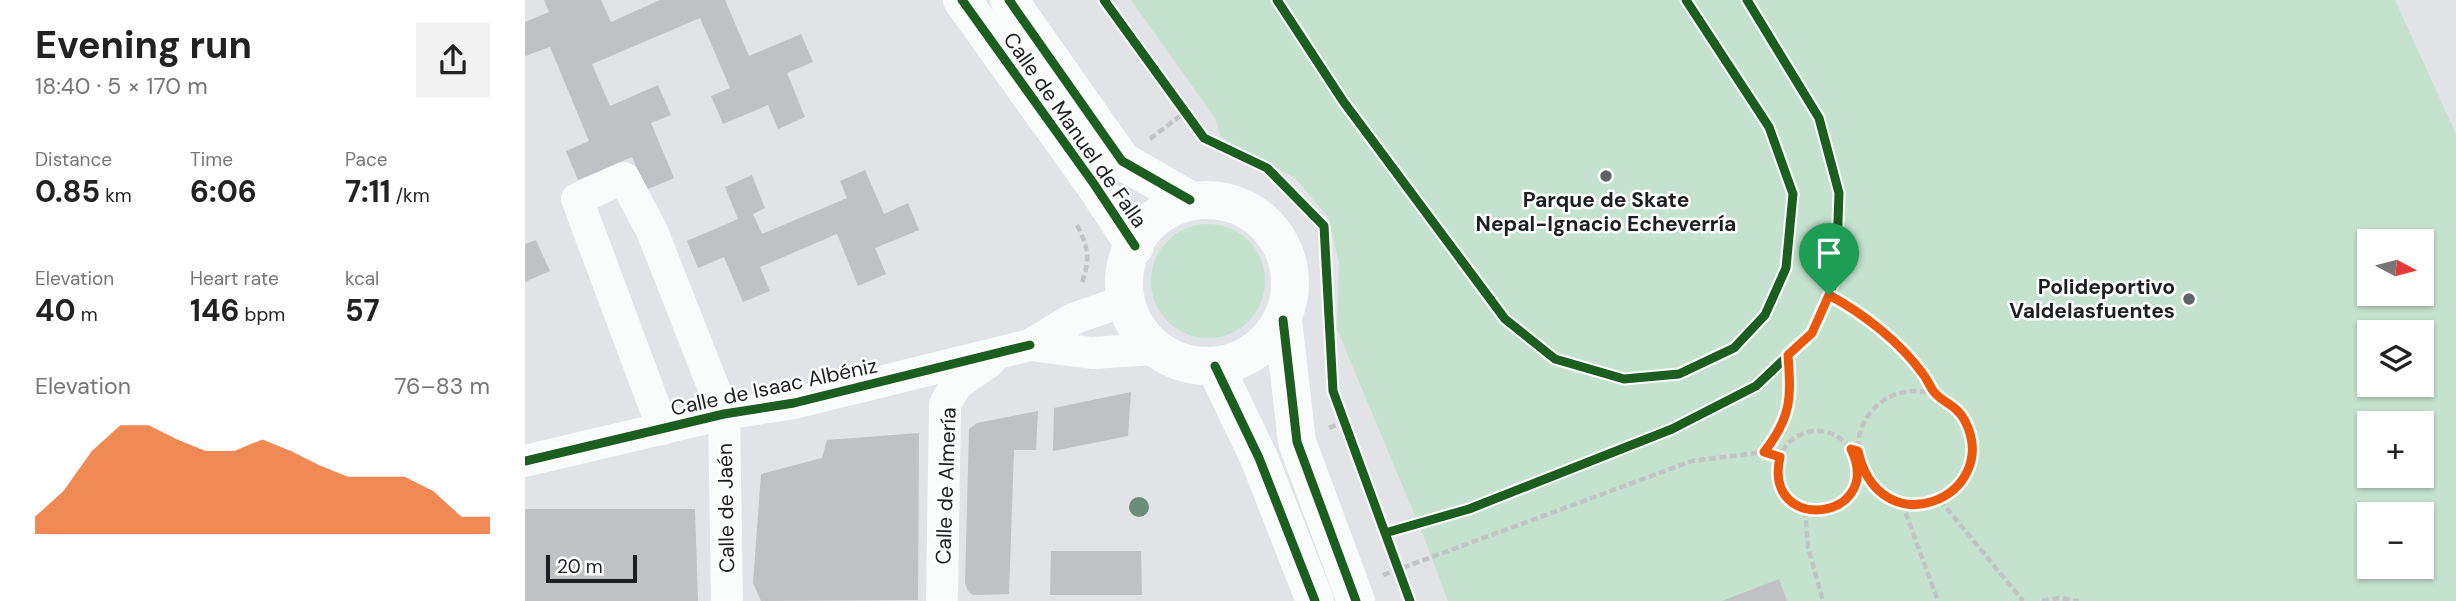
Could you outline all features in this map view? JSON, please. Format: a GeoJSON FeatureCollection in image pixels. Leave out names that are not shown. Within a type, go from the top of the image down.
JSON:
{"type":"FeatureCollection","features":[{"type":"Feature","properties":{"kind":"main road","name":"Calle de Manuel de Falla"},"geometry":{"type":"LineString","coordinates":[[963,0],[1135,246]]}},
{"type":"Feature","properties":{"kind":"main road","name":"Calle de Manuel de Falla"},"geometry":{"type":"LineString","coordinates":[[1009,0],[1122,161],[1190,200]]}},
{"type":"Feature","properties":{"kind":"main road"},"geometry":{"type":"LineString","coordinates":[[1283,320],[1260,347],[1236,361],[1215,366],[1174,362],[1155,349],[1135,328],[1124,301],[1125,274],[1143,231],[1161,215],[1190,200],[1202,199],[1231,202],[1257,215],[1272,229],[1286,254],[1291,292],[1283,320],[1297,442],[1353,594]]}},
{"type":"Feature","properties":{"kind":"main road"},"geometry":{"type":"LineString","coordinates":[[1215,366],[1259,458],[1315,601]]}},
{"type":"Feature","properties":{"kind":"street"},"geometry":{"type":"LineString","coordinates":[[663,429],[577,199],[624,178],[652,231],[724,414]]}},
{"type":"Feature","properties":{"kind":"street"},"geometry":{"type":"LineString","coordinates":[[1016,349],[1073,319],[1124,301]]}},
{"type":"Feature","properties":{"kind":"street","name":"Calle de Isaac Albéniz"},"geometry":{"type":"LineString","coordinates":[[525,461],[724,414],[794,403],[1016,349],[1092,353],[1155,349]]}},
{"type":"Feature","properties":{"kind":"street","name":"Calle de Almería"},"geometry":{"type":"LineString","coordinates":[[942,601],[945,404],[957,384],[1016,349]]}},
{"type":"Feature","properties":{"kind":"street","name":"Calle de Jaén"},"geometry":{"type":"LineString","coordinates":[[724,414],[727,601]]}},
{"type":"Feature","properties":{"kind":"path"},"geometry":{"type":"LineString","coordinates":[[1177,100],[1191,120]]}},
{"type":"Feature","properties":{"kind":"path"},"geometry":{"type":"LineString","coordinates":[[1082,284],[1089,262],[1087,243],[1067,208],[1094,184]]}},
{"type":"Feature","properties":{"kind":"path"},"geometry":{"type":"LineString","coordinates":[[1823,308],[1831,291],[1898,344],[1924,374],[1935,394]]}},
{"type":"Feature","properties":{"kind":"path"},"geometry":{"type":"LineString","coordinates":[[1780,363],[1796,347]]}},
{"type":"Feature","properties":{"kind":"path"},"geometry":{"type":"LineString","coordinates":[[1764,452],[1777,435],[1791,397],[1788,355]]}},
{"type":"Feature","properties":{"kind":"path"},"geometry":{"type":"LineString","coordinates":[[1917,391],[1935,394],[1951,404],[1964,418],[1971,436],[1972,455],[1967,473],[1956,489],[1940,500],[1921,505],[1902,503],[1885,496],[1871,484],[1862,468],[1858,451],[1860,432],[1869,415],[1882,402],[1898,393],[1917,391]]}},
{"type":"Feature","properties":{"kind":"path"},"geometry":{"type":"LineString","coordinates":[[1341,412],[1349,434]]}},
{"type":"Feature","properties":{"kind":"path"},"geometry":{"type":"LineString","coordinates":[[1820,431],[1843,440],[1851,449],[1856,460],[1857,473],[1850,495],[1841,504],[1818,512],[1805,510],[1793,504],[1784,494],[1777,469],[1780,457],[1796,438],[1820,431]]}},
{"type":"Feature","properties":{"kind":"path"},"geometry":{"type":"LineString","coordinates":[[1851,449],[1858,451]]}},
{"type":"Feature","properties":{"kind":"path"},"geometry":{"type":"LineString","coordinates":[[1353,594],[1398,569],[1692,461],[1764,452],[1780,457]]}},
{"type":"Feature","properties":{"kind":"path"},"geometry":{"type":"LineString","coordinates":[[1940,500],[2023,601]]}},
{"type":"Feature","properties":{"kind":"path"},"geometry":{"type":"LineString","coordinates":[[1902,503],[1938,601]]}},
{"type":"Feature","properties":{"kind":"path"},"geometry":{"type":"LineString","coordinates":[[1805,510],[1808,547],[1823,601]]}},
{"type":"Feature","properties":{"kind":"path"},"geometry":{"type":"LineString","coordinates":[[1394,557],[1402,580]]}},
{"type":"Feature","properties":{"kind":"path"},"geometry":{"type":"LineString","coordinates":[[2042,601],[2059,598],[2078,601]]}},
{"type":"Feature","properties":{"kind":"green space","name":"Polideportivo Valdelasfuentes"},"geometry":{"type":"Polygon","coordinates":[[[1131,0],[2395,0],[2456,134],[2456,601],[1448,601],[1337,329],[1339,262],[1328,217],[1295,178],[1221,137],[1215,118],[1131,0]]]}},
{"type":"Feature","properties":{"kind":"green space"},"geometry":{"type":"Polygon","coordinates":[[[1208,224],[1230,229],[1248,241],[1260,259],[1265,281],[1260,303],[1248,321],[1230,333],[1208,338],[1186,333],[1168,321],[1156,303],[1151,281],[1156,259],[1168,241],[1186,229],[1208,224]]]}},
{"type":"Feature","properties":{"kind":"building"},"geometry":{"type":"Polygon","coordinates":[[[544,0],[601,0],[611,22],[660,0],[725,0],[749,56],[801,34],[813,62],[787,73],[805,117],[778,129],[768,105],[723,124],[711,96],[730,88],[700,18],[592,64],[610,106],[658,85],[671,115],[651,123],[674,178],[646,190],[632,157],[578,180],[566,151],[589,141],[550,47],[525,56],[525,22],[549,12],[544,0]]]}},
{"type":"Feature","properties":{"kind":"building"},"geometry":{"type":"Polygon","coordinates":[[[865,170],[884,214],[908,203],[919,230],[875,248],[886,274],[858,286],[837,234],[760,267],[770,291],[743,302],[724,257],[698,268],[687,241],[738,219],[725,187],[752,175],[765,208],[753,214],[762,234],[847,198],[840,181],[865,170]]]}},
{"type":"Feature","properties":{"kind":"building"},"geometry":{"type":"Polygon","coordinates":[[[536,240],[550,271],[525,282],[525,244],[536,240]]]}},
{"type":"Feature","properties":{"kind":"building"},"geometry":{"type":"Polygon","coordinates":[[[1131,392],[1128,436],[1053,451],[1054,408],[1131,392]]]}},
{"type":"Feature","properties":{"kind":"building"},"geometry":{"type":"Polygon","coordinates":[[[1038,411],[1036,450],[1014,450],[1009,594],[973,595],[965,584],[969,429],[977,423],[1038,411]]]}},
{"type":"Feature","properties":{"kind":"building"},"geometry":{"type":"Polygon","coordinates":[[[919,433],[918,600],[761,601],[753,583],[761,474],[822,458],[827,440],[919,433]]]}},
{"type":"Feature","properties":{"kind":"building"},"geometry":{"type":"Polygon","coordinates":[[[525,509],[695,509],[698,601],[525,601],[525,509]]]}},
{"type":"Feature","properties":{"kind":"building"},"geometry":{"type":"Polygon","coordinates":[[[1051,551],[1141,551],[1142,595],[1050,595],[1051,551]]]}},
{"type":"Feature","properties":{"kind":"building"},"geometry":{"type":"Polygon","coordinates":[[[1779,579],[1787,601],[1722,601],[1779,579]]]}},
{"type":"Feature","properties":{"kind":"cycle path"},"geometry":{"type":"LineString","coordinates":[[962,0],[1094,184],[1135,246]]}},
{"type":"Feature","properties":{"kind":"cycle path"},"geometry":{"type":"LineString","coordinates":[[1009,0],[1122,161],[1190,200]]}},
{"type":"Feature","properties":{"kind":"cycle path"},"geometry":{"type":"LineString","coordinates":[[1104,0],[1204,138],[1267,168],[1324,226],[1333,391],[1410,601]]}},
{"type":"Feature","properties":{"kind":"cycle path"},"geometry":{"type":"LineString","coordinates":[[1277,0],[1343,101],[1505,319],[1555,359],[1624,379],[1679,374],[1734,348],[1765,315],[1786,268],[1793,194],[1769,127],[1686,0]]}},
{"type":"Feature","properties":{"kind":"cycle path"},"geometry":{"type":"LineString","coordinates":[[1385,533],[1469,509],[1672,429],[1756,386],[1812,333],[1836,278],[1839,193],[1819,118],[1747,0]]}},
{"type":"Feature","properties":{"kind":"cycle path"},"geometry":{"type":"LineString","coordinates":[[1283,320],[1297,442],[1356,601]]}},
{"type":"Feature","properties":{"kind":"cycle path"},"geometry":{"type":"LineString","coordinates":[[525,461],[724,414],[794,403],[1030,345]]}},
{"type":"Feature","properties":{"kind":"cycle path"},"geometry":{"type":"LineString","coordinates":[[1215,366],[1259,458],[1315,601]]}},
{"type":"Feature","properties":{"kind":"place","name":"Parque de Skate Nepal-Ignacio Echeverría"},"geometry":{"type":"Point","coordinates":[1606,176]}},
{"type":"Feature","properties":{"kind":"place","name":"Polideportivo Valdelasfuentes"},"geometry":{"type":"Point","coordinates":[2189,299]}},
{"type":"Feature","properties":{"kind":"route"},"geometry":{"type":"LineString","coordinates":[[1829,295],[1844,303],[1898,344],[1924,374],[1935,394],[1951,404],[1964,418],[1971,436],[1972,455],[1967,473],[1956,489],[1940,500],[1921,505],[1902,503],[1885,496],[1871,484],[1862,468],[1858,451],[1851,449],[1856,460],[1855,485],[1841,504],[1818,512],[1805,510],[1793,504],[1784,494],[1777,469],[1780,457],[1764,452],[1777,435],[1791,397],[1788,355],[1812,333],[1829,295]]}}]}
